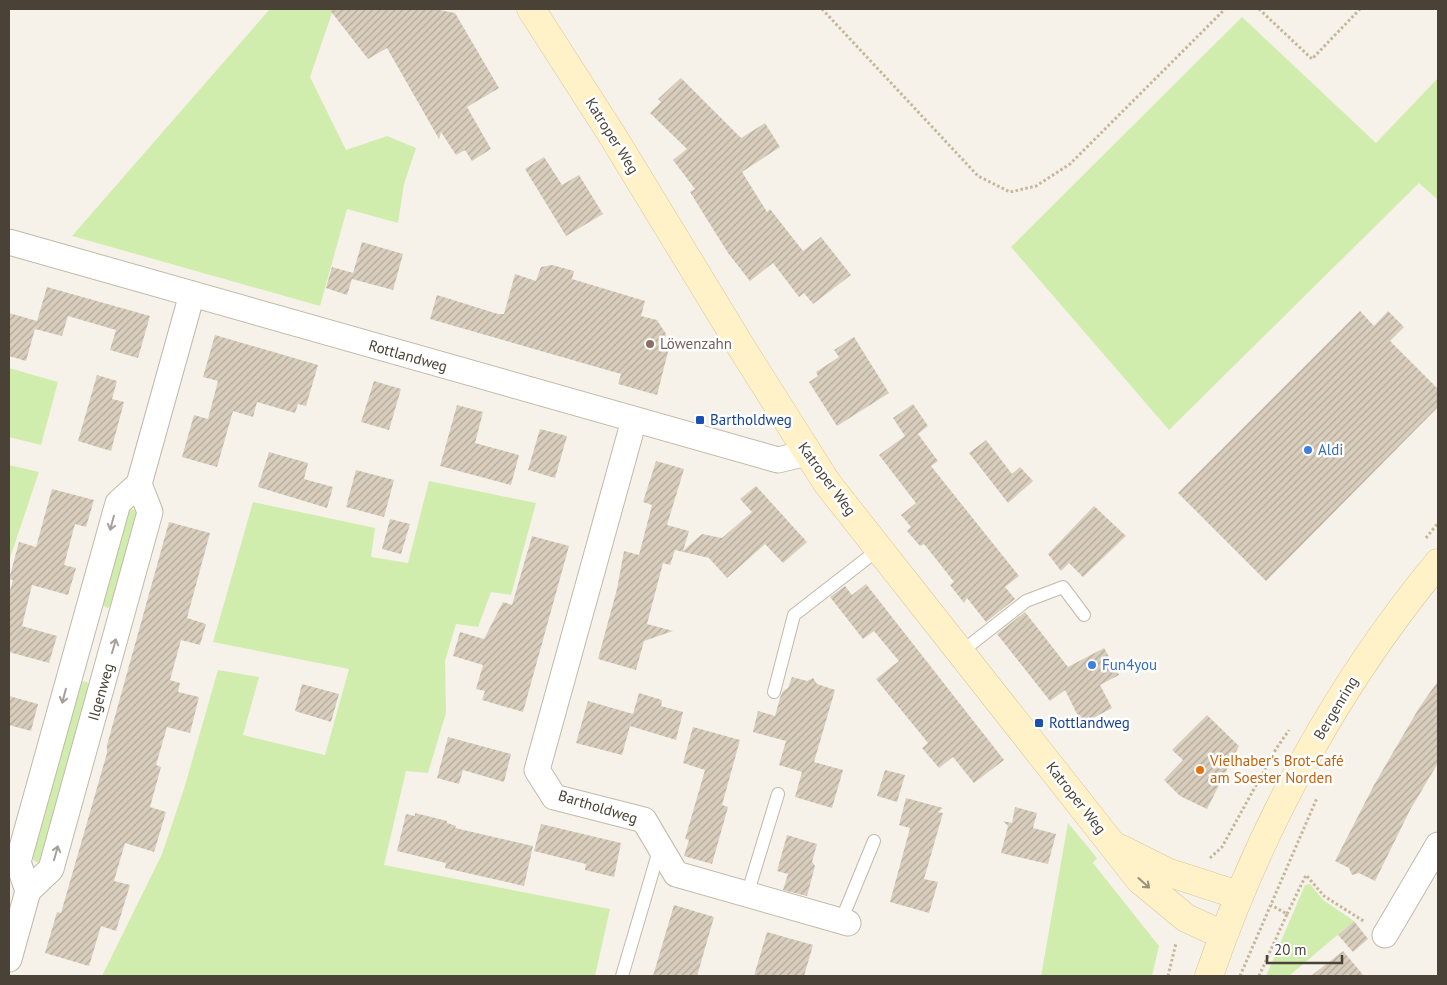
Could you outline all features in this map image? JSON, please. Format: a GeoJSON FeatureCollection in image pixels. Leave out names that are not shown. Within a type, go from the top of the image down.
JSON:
{"type":"FeatureCollection","features":[{"type":"Feature","properties":{"kind":"street","name":"Katroper Weg"},"geometry":{"type":"LineString","coordinates":[[531,9],[612,135],[807,453],[879,548],[1140,880],[1186,918],[1223,935]]}},
{"type":"Feature","properties":{"kind":"street","name":"Rottlandweg"},"geometry":{"type":"LineString","coordinates":[[9,242],[778,460],[807,453]]}},
{"type":"Feature","properties":{"kind":"street"},"geometry":{"type":"LineString","coordinates":[[9,959],[28,891],[18,862],[118,503],[139,484],[192,294]]}},
{"type":"Feature","properties":{"kind":"street","name":"Bartholdweg"},"geometry":{"type":"LineString","coordinates":[[634,420],[537,770],[554,797],[644,820],[676,874],[844,922]]}},
{"type":"Feature","properties":{"kind":"street","name":"Ilgenweg"},"geometry":{"type":"LineString","coordinates":[[28,891],[51,869],[119,628],[150,512],[139,484]]}},
{"type":"Feature","properties":{"kind":"street","name":"Bergenring"},"geometry":{"type":"LineString","coordinates":[[1209,976],[1238,895],[1297,774],[1340,699],[1366,660],[1438,563]]}},
{"type":"Feature","properties":{"kind":"street"},"geometry":{"type":"LineString","coordinates":[[1385,934],[1438,845]]}},
{"type":"Feature","properties":{"kind":"street","name":"Katroper Weg"},"geometry":{"type":"LineString","coordinates":[[1114,846],[1167,872],[1238,895]]}},
{"type":"Feature","properties":{"kind":"lane"},"geometry":{"type":"LineString","coordinates":[[774,692],[794,614],[879,548]]}},
{"type":"Feature","properties":{"kind":"lane"},"geometry":{"type":"LineString","coordinates":[[961,652],[1026,601],[1063,587],[1084,615]]}},
{"type":"Feature","properties":{"kind":"lane"},"geometry":{"type":"LineString","coordinates":[[747,895],[778,794]]}},
{"type":"Feature","properties":{"kind":"lane"},"geometry":{"type":"LineString","coordinates":[[844,922],[874,841]]}},
{"type":"Feature","properties":{"kind":"lane"},"geometry":{"type":"LineString","coordinates":[[622,976],[660,847]]}},
{"type":"Feature","properties":{"kind":"path"},"geometry":{"type":"LineString","coordinates":[[822,9],[978,176],[1010,192],[1036,186],[1070,164],[1225,9]]}},
{"type":"Feature","properties":{"kind":"path"},"geometry":{"type":"LineString","coordinates":[[1259,9],[1312,59],[1360,9]]}},
{"type":"Feature","properties":{"kind":"path"},"geometry":{"type":"LineString","coordinates":[[1240,976],[1318,796]]}},
{"type":"Feature","properties":{"kind":"path"},"geometry":{"type":"LineString","coordinates":[[1259,976],[1306,875],[1324,896],[1385,934]]}},
{"type":"Feature","properties":{"kind":"path"},"geometry":{"type":"LineString","coordinates":[[1271,905],[1287,914]]}},
{"type":"Feature","properties":{"kind":"green space"},"geometry":{"type":"Polygon","coordinates":[[[270,9],[331,9],[332,13],[310,77],[346,150],[387,136],[416,148],[404,184],[398,223],[347,209],[320,306],[72,236],[270,9]]]}},
{"type":"Feature","properties":{"kind":"green space"},"geometry":{"type":"Polygon","coordinates":[[[1242,17],[1376,143],[1438,78],[1438,200],[1419,183],[1169,430],[1011,247],[1242,17]]]}},
{"type":"Feature","properties":{"kind":"green space"},"geometry":{"type":"Polygon","coordinates":[[[9,368],[58,382],[41,445],[9,437],[9,368]]]}},
{"type":"Feature","properties":{"kind":"green space"},"geometry":{"type":"Polygon","coordinates":[[[9,465],[39,472],[9,561],[9,465]]]}},
{"type":"Feature","properties":{"kind":"green space"},"geometry":{"type":"Polygon","coordinates":[[[429,481],[536,503],[511,595],[491,592],[478,627],[456,624],[445,661],[446,713],[428,773],[406,771],[384,865],[610,909],[595,976],[102,976],[162,854],[184,789],[218,670],[259,677],[243,735],[325,755],[349,669],[213,642],[253,502],[375,528],[371,557],[408,563],[429,481]]]}},
{"type":"Feature","properties":{"kind":"green space"},"geometry":{"type":"Polygon","coordinates":[[[128,509],[135,510],[137,515],[113,603],[108,608],[102,605],[128,509]]]}},
{"type":"Feature","properties":{"kind":"green space"},"geometry":{"type":"Polygon","coordinates":[[[81,681],[87,682],[90,687],[43,859],[39,863],[34,861],[31,855],[81,681]]]}},
{"type":"Feature","properties":{"kind":"green space"},"geometry":{"type":"Polygon","coordinates":[[[1068,823],[1097,858],[1093,863],[1159,946],[1152,976],[1041,976],[1068,823]]]}},
{"type":"Feature","properties":{"kind":"green space"},"geometry":{"type":"Polygon","coordinates":[[[1310,884],[1323,900],[1354,921],[1289,976],[1266,976],[1305,885],[1310,884]]]}},
{"type":"Feature","properties":{"kind":"building"},"geometry":{"type":"Polygon","coordinates":[[[329,9],[434,9],[455,13],[499,88],[467,107],[491,149],[472,161],[465,150],[456,155],[441,132],[439,139],[387,48],[368,59],[329,9]]]}},
{"type":"Feature","properties":{"kind":"building"},"geometry":{"type":"Polygon","coordinates":[[[681,78],[741,138],[765,123],[780,147],[742,172],[767,212],[770,209],[803,251],[821,237],[851,275],[813,304],[804,293],[799,297],[773,263],[750,281],[728,253],[690,192],[695,189],[673,160],[687,149],[650,113],[661,102],[658,99],[681,78]]]}},
{"type":"Feature","properties":{"kind":"building"},"geometry":{"type":"Polygon","coordinates":[[[544,157],[562,185],[579,175],[603,214],[566,236],[525,169],[544,157]]]}},
{"type":"Feature","properties":{"kind":"building"},"geometry":{"type":"Polygon","coordinates":[[[362,242],[403,254],[393,290],[352,279],[347,295],[326,288],[332,267],[353,273],[362,242]]]}},
{"type":"Feature","properties":{"kind":"building"},"geometry":{"type":"Polygon","coordinates":[[[552,265],[574,271],[572,279],[645,301],[641,316],[657,320],[666,334],[663,346],[669,348],[657,395],[618,384],[621,374],[430,319],[437,295],[498,314],[504,314],[515,274],[536,281],[541,267],[552,265]]]}},
{"type":"Feature","properties":{"kind":"building"},"geometry":{"type":"Polygon","coordinates":[[[47,287],[150,316],[138,358],[110,350],[116,330],[68,316],[62,336],[35,329],[26,361],[9,356],[9,313],[37,321],[47,287]]]}},
{"type":"Feature","properties":{"kind":"building","name":"Aldi"},"geometry":{"type":"Polygon","coordinates":[[[1360,311],[1374,326],[1388,311],[1404,327],[1390,341],[1438,389],[1438,407],[1266,581],[1178,493],[1360,311]]]}},
{"type":"Feature","properties":{"kind":"building"},"geometry":{"type":"Polygon","coordinates":[[[215,335],[318,365],[306,406],[298,404],[295,413],[257,402],[253,417],[233,411],[217,467],[182,457],[194,415],[208,419],[218,381],[203,377],[215,335]]]}},
{"type":"Feature","properties":{"kind":"building"},"geometry":{"type":"Polygon","coordinates":[[[854,337],[889,393],[837,426],[809,382],[818,376],[816,372],[839,357],[834,350],[854,337]]]}},
{"type":"Feature","properties":{"kind":"building"},"geometry":{"type":"Polygon","coordinates":[[[97,375],[117,381],[112,399],[124,402],[111,451],[78,441],[97,375]]]}},
{"type":"Feature","properties":{"kind":"building"},"geometry":{"type":"Polygon","coordinates":[[[374,381],[401,389],[389,430],[361,422],[374,381]]]}},
{"type":"Feature","properties":{"kind":"building"},"geometry":{"type":"Polygon","coordinates":[[[913,404],[928,426],[918,434],[938,461],[931,466],[1019,576],[1005,587],[1015,599],[986,622],[967,598],[964,603],[950,585],[954,582],[924,544],[920,546],[907,531],[911,527],[901,515],[916,503],[879,455],[905,436],[893,418],[913,404]]]}},
{"type":"Feature","properties":{"kind":"building"},"geometry":{"type":"Polygon","coordinates":[[[457,405],[483,412],[475,443],[519,455],[511,485],[440,466],[457,405]]]}},
{"type":"Feature","properties":{"kind":"building"},"geometry":{"type":"Polygon","coordinates":[[[540,429],[567,436],[555,478],[528,470],[540,429]]]}},
{"type":"Feature","properties":{"kind":"building"},"geometry":{"type":"Polygon","coordinates":[[[986,440],[1012,474],[1020,467],[1033,481],[1008,503],[969,453],[986,440]]]}},
{"type":"Feature","properties":{"kind":"building"},"geometry":{"type":"Polygon","coordinates":[[[269,452],[308,463],[304,479],[333,487],[327,508],[258,487],[269,452]]]}},
{"type":"Feature","properties":{"kind":"building"},"geometry":{"type":"Polygon","coordinates":[[[656,461],[684,469],[667,525],[689,531],[683,551],[702,534],[722,538],[752,512],[740,499],[756,486],[807,542],[783,563],[765,544],[727,578],[709,558],[675,550],[670,565],[663,563],[647,624],[673,631],[644,641],[636,670],[598,659],[617,589],[624,551],[639,555],[652,505],[643,502],[656,461]]]}},
{"type":"Feature","properties":{"kind":"building"},"geometry":{"type":"Polygon","coordinates":[[[356,470],[394,480],[384,517],[346,507],[356,470]]]}},
{"type":"Feature","properties":{"kind":"building"},"geometry":{"type":"Polygon","coordinates":[[[52,489],[94,500],[86,527],[75,524],[64,565],[76,568],[68,595],[32,585],[22,626],[57,636],[49,663],[9,652],[9,594],[13,580],[9,579],[19,542],[36,547],[52,489]]]}},
{"type":"Feature","properties":{"kind":"building"},"geometry":{"type":"Polygon","coordinates":[[[1094,506],[1126,536],[1083,577],[1069,563],[1061,571],[1048,554],[1094,506]]]}},
{"type":"Feature","properties":{"kind":"building"},"geometry":{"type":"Polygon","coordinates":[[[390,519],[410,524],[401,554],[382,549],[390,519]]]}},
{"type":"Feature","properties":{"kind":"building"},"geometry":{"type":"Polygon","coordinates":[[[169,522],[210,533],[187,618],[206,624],[200,645],[181,640],[170,680],[180,683],[178,692],[199,697],[190,733],[167,727],[156,765],[161,767],[150,807],[166,812],[154,852],[125,843],[114,881],[130,885],[116,931],[101,926],[89,966],[45,953],[57,912],[61,913],[107,753],[107,745],[169,522]]]}},
{"type":"Feature","properties":{"kind":"building"},"geometry":{"type":"Polygon","coordinates":[[[532,536],[569,546],[523,712],[482,700],[485,691],[476,689],[483,665],[453,656],[460,632],[484,639],[503,602],[512,605],[532,536]]]}},
{"type":"Feature","properties":{"kind":"building"},"geometry":{"type":"Polygon","coordinates":[[[866,584],[1004,760],[974,783],[953,757],[939,768],[922,748],[928,743],[876,679],[899,661],[874,631],[863,639],[830,597],[845,586],[852,595],[866,584]]]}},
{"type":"Feature","properties":{"kind":"building"},"geometry":{"type":"Polygon","coordinates":[[[1025,612],[1068,667],[1104,648],[1119,675],[1100,685],[1112,708],[1082,724],[1065,690],[1050,701],[997,634],[1025,612]]]}},
{"type":"Feature","properties":{"kind":"building"},"geometry":{"type":"Polygon","coordinates":[[[792,677],[807,681],[813,678],[817,684],[835,690],[814,762],[843,770],[832,808],[795,797],[802,772],[779,765],[786,741],[753,732],[758,711],[775,716],[783,691],[788,688],[792,677]]]}},
{"type":"Feature","properties":{"kind":"building"},"geometry":{"type":"Polygon","coordinates":[[[1438,681],[1438,763],[1410,810],[1375,881],[1359,873],[1352,875],[1349,868],[1335,861],[1374,785],[1419,708],[1438,681]]]}},
{"type":"Feature","properties":{"kind":"building"},"geometry":{"type":"Polygon","coordinates":[[[302,684],[339,694],[331,722],[295,711],[302,684]]]}},
{"type":"Feature","properties":{"kind":"building"},"geometry":{"type":"Polygon","coordinates":[[[639,693],[662,700],[661,706],[683,712],[676,740],[630,726],[622,755],[576,743],[588,701],[633,714],[639,693]]]}},
{"type":"Feature","properties":{"kind":"building"},"geometry":{"type":"Polygon","coordinates":[[[9,696],[38,704],[31,731],[9,725],[9,696]]]}},
{"type":"Feature","properties":{"kind":"building","name":"Vielhaber's Brot-Café am Soester Norden"},"geometry":{"type":"Polygon","coordinates":[[[1207,715],[1239,746],[1207,809],[1180,796],[1164,780],[1183,760],[1172,750],[1207,715]]]}},
{"type":"Feature","properties":{"kind":"building"},"geometry":{"type":"Polygon","coordinates":[[[693,727],[740,740],[722,805],[728,807],[712,864],[684,856],[689,840],[685,839],[705,770],[683,763],[693,727]]]}},
{"type":"Feature","properties":{"kind":"building"},"geometry":{"type":"Polygon","coordinates":[[[448,737],[511,754],[504,782],[463,770],[459,784],[437,778],[448,737]]]}},
{"type":"Feature","properties":{"kind":"building"},"geometry":{"type":"Polygon","coordinates":[[[885,770],[905,775],[897,802],[877,796],[885,770]]]}},
{"type":"Feature","properties":{"kind":"building"},"geometry":{"type":"Polygon","coordinates":[[[906,798],[943,808],[938,812],[943,813],[924,879],[938,882],[929,913],[890,902],[910,828],[899,825],[906,798]]]}},
{"type":"Feature","properties":{"kind":"building"},"geometry":{"type":"Polygon","coordinates":[[[1015,807],[1037,813],[1033,828],[1056,834],[1048,864],[1001,853],[1008,826],[1003,821],[1012,823],[1015,807]]]}},
{"type":"Feature","properties":{"kind":"building"},"geometry":{"type":"Polygon","coordinates":[[[415,813],[447,821],[447,823],[456,826],[455,828],[533,846],[524,886],[445,868],[446,863],[397,851],[406,814],[415,816],[415,813]]]}},
{"type":"Feature","properties":{"kind":"building"},"geometry":{"type":"Polygon","coordinates":[[[541,824],[621,843],[614,877],[585,870],[586,864],[534,851],[541,824]]]}},
{"type":"Feature","properties":{"kind":"building"},"geometry":{"type":"Polygon","coordinates":[[[787,835],[817,844],[812,862],[815,866],[807,896],[783,890],[788,874],[777,871],[787,835]]]}},
{"type":"Feature","properties":{"kind":"building"},"geometry":{"type":"Polygon","coordinates":[[[674,905],[714,917],[697,976],[653,976],[674,905]]]}},
{"type":"Feature","properties":{"kind":"building"},"geometry":{"type":"Polygon","coordinates":[[[1354,921],[1368,939],[1353,952],[1338,935],[1354,921]]]}},
{"type":"Feature","properties":{"kind":"building"},"geometry":{"type":"Polygon","coordinates":[[[767,932],[813,945],[804,976],[754,976],[767,932]]]}},
{"type":"Feature","properties":{"kind":"building"},"geometry":{"type":"Polygon","coordinates":[[[1343,951],[1364,976],[1311,976],[1343,951]]]}},
{"type":"Feature","properties":{"kind":"place","name":"Löwenzahn"},"geometry":{"type":"Point","coordinates":[650,344]}},
{"type":"Feature","properties":{"kind":"place","name":"Bartholdweg"},"geometry":{"type":"Point","coordinates":[700,420]}},
{"type":"Feature","properties":{"kind":"place","name":"Aldi"},"geometry":{"type":"Point","coordinates":[1308,450]}},
{"type":"Feature","properties":{"kind":"place","name":"Fun4you"},"geometry":{"type":"Point","coordinates":[1092,665]}},
{"type":"Feature","properties":{"kind":"place","name":"Rottlandweg"},"geometry":{"type":"Point","coordinates":[1039,723]}},
{"type":"Feature","properties":{"kind":"place","name":"Vielhaber's Brot-Café am Soester Norden"},"geometry":{"type":"Point","coordinates":[1200,770]}}]}
